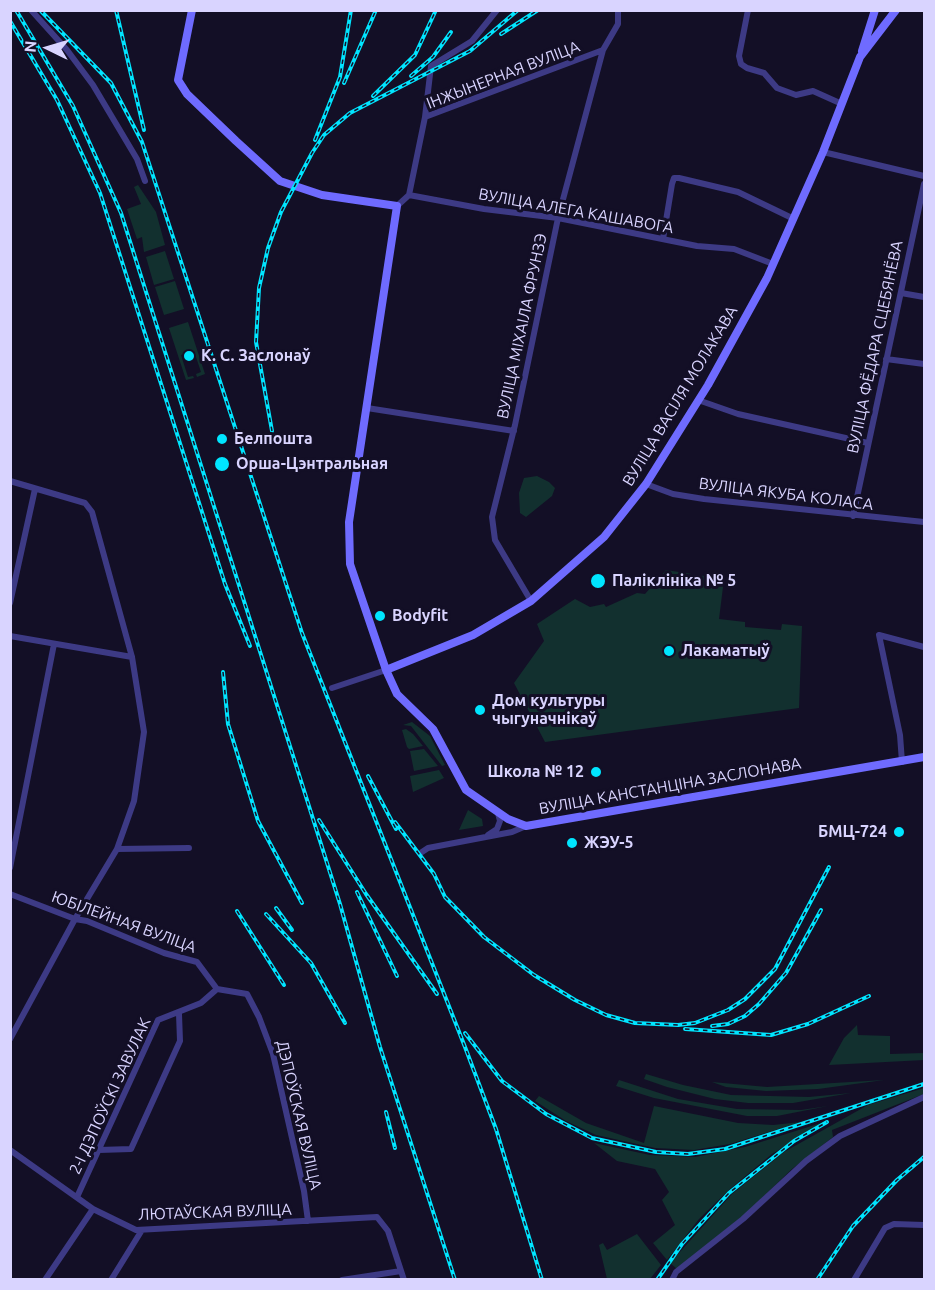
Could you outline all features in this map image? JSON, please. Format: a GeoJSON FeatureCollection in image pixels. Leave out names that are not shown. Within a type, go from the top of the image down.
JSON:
{"type":"FeatureCollection","features":[{"type":"Feature","properties":{"kind":"street"},"geometry":{"type":"LineString","coordinates":[[31,10],[67,50],[93,86],[137,159],[145,182]]}},
{"type":"Feature","properties":{"kind":"street"},"geometry":{"type":"LineString","coordinates":[[192,10],[178,80],[188,94],[280,182],[322,195],[397,206]]}},
{"type":"Feature","properties":{"kind":"street"},"geometry":{"type":"LineString","coordinates":[[425,117],[431,66],[472,41],[497,10]]}},
{"type":"Feature","properties":{"kind":"street","name":"ІНЖЫНЕРНАЯ ВУЛІЦА"},"geometry":{"type":"LineString","coordinates":[[409,195],[425,117],[603,50],[618,24],[618,10]]}},
{"type":"Feature","properties":{"kind":"street"},"geometry":{"type":"LineString","coordinates":[[748,10],[739,56],[741,64],[765,73],[777,88],[796,95],[813,91],[842,104]]}},
{"type":"Feature","properties":{"kind":"street"},"geometry":{"type":"LineString","coordinates":[[860,57],[875,10]]}},
{"type":"Feature","properties":{"kind":"street","name":"ВУЛІЦА ВАСІЛЯ МОЛАКАВА"},"geometry":{"type":"LineString","coordinates":[[875,10],[895,12]]}},
{"type":"Feature","properties":{"kind":"street","name":"ВУЛІЦА ВАСІЛЯ МОЛАКАВА"},"geometry":{"type":"LineString","coordinates":[[332,688],[386,670],[473,635],[531,601],[604,537],[646,484],[698,400],[774,264],[823,152],[860,57],[895,12]]}},
{"type":"Feature","properties":{"kind":"street","name":"ВУЛІЦА МІХАІЛА ФРУНЗЭ"},"geometry":{"type":"LineString","coordinates":[[531,601],[503,557],[492,528],[495,501],[514,431],[558,218],[603,50]]}},
{"type":"Feature","properties":{"kind":"street"},"geometry":{"type":"LineString","coordinates":[[823,152],[924,176]]}},
{"type":"Feature","properties":{"kind":"street"},"geometry":{"type":"LineString","coordinates":[[663,239],[674,178],[738,192],[794,219]]}},
{"type":"Feature","properties":{"kind":"street","name":"ВУЛІЦА ФЁДАРА СЦЕБЯНЁВА"},"geometry":{"type":"LineString","coordinates":[[853,516],[924,184]]}},
{"type":"Feature","properties":{"kind":"street"},"geometry":{"type":"LineString","coordinates":[[409,195],[397,206],[349,522],[350,564],[386,670],[400,698],[433,729],[466,790],[498,813],[526,826]]}},
{"type":"Feature","properties":{"kind":"street","name":"ВУЛІЦА АЛЕГА КАШАВОГА"},"geometry":{"type":"LineString","coordinates":[[409,195],[484,209],[558,218],[684,244],[734,249],[774,264]]}},
{"type":"Feature","properties":{"kind":"street"},"geometry":{"type":"LineString","coordinates":[[901,293],[924,297]]}},
{"type":"Feature","properties":{"kind":"street"},"geometry":{"type":"LineString","coordinates":[[886,359],[924,364]]}},
{"type":"Feature","properties":{"kind":"street"},"geometry":{"type":"LineString","coordinates":[[698,400],[738,414],[868,443]]}},
{"type":"Feature","properties":{"kind":"street"},"geometry":{"type":"LineString","coordinates":[[367,408],[514,431]]}},
{"type":"Feature","properties":{"kind":"street"},"geometry":{"type":"LineString","coordinates":[[10,481],[85,503],[92,512],[132,657],[143,715],[143,748],[134,801],[117,849],[75,919],[10,1040]]}},
{"type":"Feature","properties":{"kind":"street","name":"ВУЛІЦА ЯКУБА КОЛАСА"},"geometry":{"type":"LineString","coordinates":[[646,484],[673,494],[853,516],[924,522]]}},
{"type":"Feature","properties":{"kind":"street"},"geometry":{"type":"LineString","coordinates":[[10,603],[35,489]]}},
{"type":"Feature","properties":{"kind":"street"},"geometry":{"type":"LineString","coordinates":[[902,762],[900,735],[879,635],[924,647]]}},
{"type":"Feature","properties":{"kind":"street"},"geometry":{"type":"LineString","coordinates":[[10,636],[132,657]]}},
{"type":"Feature","properties":{"kind":"street"},"geometry":{"type":"LineString","coordinates":[[10,868],[54,644]]}},
{"type":"Feature","properties":{"kind":"street","name":"ВУЛІЦА КАНСТАНЦІНА ЗАСЛОНАВА"},"geometry":{"type":"LineString","coordinates":[[422,852],[428,848],[512,832],[526,826],[924,758]]}},
{"type":"Feature","properties":{"kind":"street"},"geometry":{"type":"LineString","coordinates":[[487,836],[497,829],[500,821],[498,813]]}},
{"type":"Feature","properties":{"kind":"street"},"geometry":{"type":"LineString","coordinates":[[117,849],[189,848]]}},
{"type":"Feature","properties":{"kind":"street","name":"ЮБІЛЕЙНАЯ ВУЛІЦА"},"geometry":{"type":"LineString","coordinates":[[10,894],[75,919],[87,921],[164,953],[197,962],[217,989]]}},
{"type":"Feature","properties":{"kind":"street","name":"2-І ДЭПОЎСКІ ЗАВУЛАК"},"geometry":{"type":"LineString","coordinates":[[77,1197],[158,1020],[179,1014],[201,1003],[217,989]]}},
{"type":"Feature","properties":{"kind":"street","name":"ДЭПОЎСКАЯ ВУЛІЦА"},"geometry":{"type":"LineString","coordinates":[[217,989],[247,994],[259,1017],[273,1054],[304,1191],[308,1221]]}},
{"type":"Feature","properties":{"kind":"street"},"geometry":{"type":"LineString","coordinates":[[99,1150],[131,1149],[180,1041],[179,1014]]}},
{"type":"Feature","properties":{"kind":"street"},"geometry":{"type":"LineString","coordinates":[[672,1280],[676,1272],[743,1220],[806,1161],[840,1136],[924,1098]]}},
{"type":"Feature","properties":{"kind":"street","name":"ЛЮТАЎСКАЯ ВУЛІЦА"},"geometry":{"type":"LineString","coordinates":[[10,1150],[93,1209],[129,1228],[142,1230],[372,1216],[381,1218],[388,1231],[401,1271]]}},
{"type":"Feature","properties":{"kind":"street"},"geometry":{"type":"LineString","coordinates":[[45,1280],[93,1209]]}},
{"type":"Feature","properties":{"kind":"street"},"geometry":{"type":"LineString","coordinates":[[854,1280],[885,1228],[894,1224],[924,1226]]}},
{"type":"Feature","properties":{"kind":"street"},"geometry":{"type":"LineString","coordinates":[[111,1280],[142,1230]]}},
{"type":"Feature","properties":{"kind":"street"},"geometry":{"type":"LineString","coordinates":[[342,1280],[401,1271],[404,1280]]}},
{"type":"Feature","properties":{"kind":"green space"},"geometry":{"type":"Polygon","coordinates":[[[138,185],[156,212],[165,245],[144,252],[142,237],[137,239],[127,209],[141,204],[134,187],[138,185]]]}},
{"type":"Feature","properties":{"kind":"green space"},"geometry":{"type":"Polygon","coordinates":[[[165,251],[174,279],[154,285],[146,257],[165,251]]]}},
{"type":"Feature","properties":{"kind":"green space"},"geometry":{"type":"Polygon","coordinates":[[[175,281],[184,309],[164,315],[155,287],[175,281]]]}},
{"type":"Feature","properties":{"kind":"green space"},"geometry":{"type":"Polygon","coordinates":[[[188,322],[205,374],[197,377],[196,374],[201,372],[194,351],[181,355],[188,377],[193,376],[194,378],[186,380],[169,328],[188,322]]]}},
{"type":"Feature","properties":{"kind":"green space"},"geometry":{"type":"Polygon","coordinates":[[[537,476],[555,488],[552,496],[526,517],[520,513],[519,493],[524,478],[537,476]]]}},
{"type":"Feature","properties":{"kind":"green space","name":"Лакаматыў"},"geometry":{"type":"Polygon","coordinates":[[[666,570],[724,579],[719,619],[745,622],[745,627],[781,630],[782,624],[802,626],[799,708],[545,742],[514,683],[544,641],[537,624],[575,599],[590,607],[604,604],[606,607],[637,593],[645,594],[666,570]]]}},
{"type":"Feature","properties":{"kind":"green space"},"geometry":{"type":"Polygon","coordinates":[[[412,722],[430,736],[445,765],[442,766],[411,726],[403,725],[412,722]]]}},
{"type":"Feature","properties":{"kind":"green space"},"geometry":{"type":"Polygon","coordinates":[[[406,729],[423,746],[409,749],[407,747],[402,730],[406,729]]]}},
{"type":"Feature","properties":{"kind":"green space"},"geometry":{"type":"Polygon","coordinates":[[[424,749],[438,766],[414,771],[410,751],[424,749]]]}},
{"type":"Feature","properties":{"kind":"green space"},"geometry":{"type":"Polygon","coordinates":[[[439,770],[444,778],[413,792],[410,776],[439,770]]]}},
{"type":"Feature","properties":{"kind":"green space"},"geometry":{"type":"Polygon","coordinates":[[[468,810],[482,819],[483,826],[459,830],[468,810]]]}},
{"type":"Feature","properties":{"kind":"green space"},"geometry":{"type":"Polygon","coordinates":[[[857,1025],[858,1035],[890,1036],[890,1054],[924,1053],[924,1060],[829,1065],[844,1038],[857,1025]]]}},
{"type":"Feature","properties":{"kind":"green space"},"geometry":{"type":"Polygon","coordinates":[[[646,1074],[683,1085],[731,1095],[809,1097],[851,1093],[793,1103],[748,1103],[715,1099],[667,1087],[644,1079],[646,1074]]]}},
{"type":"Feature","properties":{"kind":"green space"},"geometry":{"type":"Polygon","coordinates":[[[619,1080],[678,1099],[737,1109],[801,1110],[828,1106],[777,1116],[747,1116],[654,1098],[616,1086],[619,1080]]]}},
{"type":"Feature","properties":{"kind":"green space"},"geometry":{"type":"Polygon","coordinates":[[[884,1080],[818,1089],[766,1091],[726,1087],[712,1082],[767,1087],[884,1080]]]}},
{"type":"Feature","properties":{"kind":"green space"},"geometry":{"type":"Polygon","coordinates":[[[924,1088],[924,1094],[832,1130],[833,1137],[792,1169],[742,1217],[677,1269],[670,1263],[732,1194],[784,1152],[868,1105],[924,1088]]]}},
{"type":"Feature","properties":{"kind":"green space"},"geometry":{"type":"Polygon","coordinates":[[[539,1096],[586,1123],[644,1143],[654,1106],[738,1123],[773,1125],[801,1122],[730,1144],[694,1150],[655,1148],[596,1135],[566,1121],[535,1101],[539,1096]]]}},
{"type":"Feature","properties":{"kind":"green space"},"geometry":{"type":"Polygon","coordinates":[[[824,1122],[772,1154],[730,1189],[699,1219],[667,1260],[653,1243],[675,1225],[662,1200],[669,1192],[655,1169],[617,1161],[594,1143],[650,1155],[695,1157],[745,1147],[824,1122]]]}},
{"type":"Feature","properties":{"kind":"green space"},"geometry":{"type":"Polygon","coordinates":[[[637,1234],[661,1265],[650,1279],[607,1279],[599,1245],[603,1243],[607,1250],[637,1234]]]}},
{"type":"Feature","properties":{"kind":"railway"},"geometry":{"type":"LineString","coordinates":[[16,10],[73,106],[121,213],[340,904],[380,1047],[455,1280]]}},
{"type":"Feature","properties":{"kind":"railway"},"geometry":{"type":"LineString","coordinates":[[40,10],[111,83],[142,142],[302,633],[496,1129],[542,1280]]}},
{"type":"Feature","properties":{"kind":"railway"},"geometry":{"type":"LineString","coordinates":[[116,10],[144,130]]}},
{"type":"Feature","properties":{"kind":"railway"},"geometry":{"type":"LineString","coordinates":[[315,140],[340,77],[351,10]]}},
{"type":"Feature","properties":{"kind":"railway"},"geometry":{"type":"LineString","coordinates":[[344,83],[376,10]]}},
{"type":"Feature","properties":{"kind":"railway"},"geometry":{"type":"LineString","coordinates":[[373,96],[415,55],[436,10]]}},
{"type":"Feature","properties":{"kind":"railway"},"geometry":{"type":"LineString","coordinates":[[272,431],[256,342],[259,288],[268,248],[281,212],[312,153],[324,135],[350,113],[470,51],[518,10]]}},
{"type":"Feature","properties":{"kind":"railway"},"geometry":{"type":"LineString","coordinates":[[501,34],[538,10]]}},
{"type":"Feature","properties":{"kind":"railway"},"geometry":{"type":"LineString","coordinates":[[10,21],[57,100],[100,193],[225,584],[250,646]]}},
{"type":"Feature","properties":{"kind":"railway"},"geometry":{"type":"LineString","coordinates":[[411,76],[433,57],[451,32]]}},
{"type":"Feature","properties":{"kind":"railway"},"geometry":{"type":"LineString","coordinates":[[223,672],[228,724],[258,821],[302,903]]}},
{"type":"Feature","properties":{"kind":"railway"},"geometry":{"type":"LineString","coordinates":[[368,776],[396,829]]}},
{"type":"Feature","properties":{"kind":"railway"},"geometry":{"type":"LineString","coordinates":[[319,820],[366,894],[437,994]]}},
{"type":"Feature","properties":{"kind":"railway"},"geometry":{"type":"LineString","coordinates":[[395,822],[434,874],[445,897],[484,937],[534,975],[575,1000],[606,1015],[635,1023],[678,1025],[695,1023],[728,1010],[745,999],[775,969],[829,867]]}},
{"type":"Feature","properties":{"kind":"railway"},"geometry":{"type":"LineString","coordinates":[[357,892],[397,976]]}},
{"type":"Feature","properties":{"kind":"railway"},"geometry":{"type":"LineString","coordinates":[[276,908],[292,930]]}},
{"type":"Feature","properties":{"kind":"railway"},"geometry":{"type":"LineString","coordinates":[[712,1026],[728,1024],[745,1016],[759,1004],[786,973],[821,910]]}},
{"type":"Feature","properties":{"kind":"railway"},"geometry":{"type":"LineString","coordinates":[[237,911],[284,985]]}},
{"type":"Feature","properties":{"kind":"railway"},"geometry":{"type":"LineString","coordinates":[[266,914],[311,963],[345,1023]]}},
{"type":"Feature","properties":{"kind":"railway"},"geometry":{"type":"LineString","coordinates":[[685,1029],[771,1035],[808,1024],[869,996]]}},
{"type":"Feature","properties":{"kind":"railway"},"geometry":{"type":"LineString","coordinates":[[465,1033],[502,1081],[546,1114],[592,1138],[656,1152],[688,1154],[725,1149],[924,1084]]}},
{"type":"Feature","properties":{"kind":"railway"},"geometry":{"type":"LineString","coordinates":[[386,1112],[395,1148]]}},
{"type":"Feature","properties":{"kind":"railway"},"geometry":{"type":"LineString","coordinates":[[657,1280],[682,1244],[729,1193],[794,1141],[827,1122]]}},
{"type":"Feature","properties":{"kind":"railway"},"geometry":{"type":"LineString","coordinates":[[817,1280],[853,1226],[897,1180],[924,1157]]}},
{"type":"Feature","properties":{"kind":"place","name":"К. С. Заслонаў"},"geometry":{"type":"Point","coordinates":[189,356]}},
{"type":"Feature","properties":{"kind":"place","name":"Белпошта"},"geometry":{"type":"Point","coordinates":[222,439]}},
{"type":"Feature","properties":{"kind":"place","name":"Орша-Цэнтральная"},"geometry":{"type":"Point","coordinates":[222,464]}},
{"type":"Feature","properties":{"kind":"place","name":"Паліклініка № 5"},"geometry":{"type":"Point","coordinates":[598,581]}},
{"type":"Feature","properties":{"kind":"place","name":"Bodyfit"},"geometry":{"type":"Point","coordinates":[380,616]}},
{"type":"Feature","properties":{"kind":"place","name":"Лакаматыў"},"geometry":{"type":"Point","coordinates":[669,651]}},
{"type":"Feature","properties":{"kind":"place","name":"Дом культуры чыгуначнікаў"},"geometry":{"type":"Point","coordinates":[480,710]}},
{"type":"Feature","properties":{"kind":"place","name":"Школа № 12"},"geometry":{"type":"Point","coordinates":[596,772]}},
{"type":"Feature","properties":{"kind":"place","name":"БМЦ-724"},"geometry":{"type":"Point","coordinates":[899,832]}},
{"type":"Feature","properties":{"kind":"place","name":"ЖЭУ-5"},"geometry":{"type":"Point","coordinates":[572,843]}}]}
